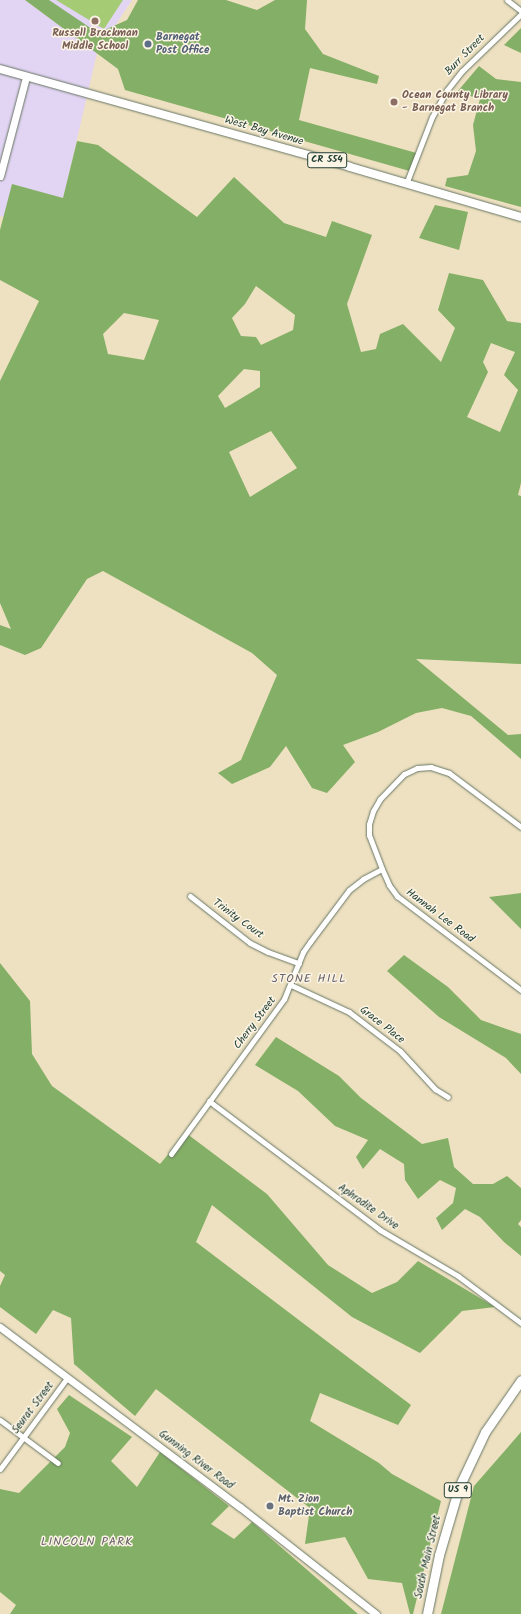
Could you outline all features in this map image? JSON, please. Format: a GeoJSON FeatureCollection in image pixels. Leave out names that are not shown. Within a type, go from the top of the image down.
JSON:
{"type":"FeatureCollection","features":[{"type":"Feature","properties":{"kind":"highway","name":"South Main Street"},"geometry":{"type":"LineString","coordinates":[[426,1614],[439,1555],[459,1487],[485,1432],[521,1380]]}},
{"type":"Feature","properties":{"kind":"main road","name":"West Bay Avenue"},"geometry":{"type":"LineString","coordinates":[[0,69],[521,217]]}},
{"type":"Feature","properties":{"kind":"street","name":"Burr Street"},"geometry":{"type":"LineString","coordinates":[[406,184],[432,117],[447,90],[462,71],[521,13],[507,0]]}},
{"type":"Feature","properties":{"kind":"street"},"geometry":{"type":"LineString","coordinates":[[0,176],[26,77]]}},
{"type":"Feature","properties":{"kind":"street","name":"Hannah Lee Road"},"geometry":{"type":"LineString","coordinates":[[521,827],[449,773],[431,767],[417,768],[404,774],[380,799],[373,811],[369,824],[369,835],[382,869],[389,885],[397,896],[521,990]]}},
{"type":"Feature","properties":{"kind":"street","name":"Cherry Street"},"geometry":{"type":"LineString","coordinates":[[171,1154],[282,1004],[291,985],[303,952],[349,890],[363,879],[382,869]]}},
{"type":"Feature","properties":{"kind":"street","name":"Trinity Court"},"geometry":{"type":"LineString","coordinates":[[190,896],[250,943],[268,952],[299,963]]}},
{"type":"Feature","properties":{"kind":"street","name":"Grace Place"},"geometry":{"type":"LineString","coordinates":[[291,985],[349,1012],[400,1051],[435,1089],[448,1097]]}},
{"type":"Feature","properties":{"kind":"street","name":"Aphrodite Drive"},"geometry":{"type":"LineString","coordinates":[[209,1101],[380,1230],[458,1276],[521,1322]]}},
{"type":"Feature","properties":{"kind":"street","name":"Gunning River Road"},"geometry":{"type":"LineString","coordinates":[[0,1327],[240,1507],[376,1614]]}},
{"type":"Feature","properties":{"kind":"street","name":"Seurat Street"},"geometry":{"type":"LineString","coordinates":[[0,1469],[67,1378]]}},
{"type":"Feature","properties":{"kind":"street"},"geometry":{"type":"LineString","coordinates":[[0,1420],[58,1463]]}},
{"type":"Feature","properties":{"kind":"shaded area"},"geometry":{"type":"Polygon","coordinates":[[[0,0],[25,0],[97,53],[63,199],[12,184],[4,217],[0,216],[0,0]]]}},
{"type":"Feature","properties":{"kind":"shaded area","name":"Russell Brackman Middle School"},"geometry":{"type":"Polygon","coordinates":[[[38,0],[132,0],[105,41],[38,0]]]}},
{"type":"Feature","properties":{"kind":"green space"},"geometry":{"type":"Polygon","coordinates":[[[25,0],[49,0],[98,33],[127,20],[138,0],[226,0],[257,10],[275,0],[307,0],[305,29],[323,54],[379,76],[377,84],[310,68],[299,120],[420,154],[413,172],[125,90],[118,69],[25,0]]]}},
{"type":"Feature","properties":{"kind":"green space"},"geometry":{"type":"Polygon","coordinates":[[[56,0],[123,0],[104,29],[56,0]]]}},
{"type":"Feature","properties":{"kind":"green space"},"geometry":{"type":"Polygon","coordinates":[[[521,28],[521,53],[504,45],[521,28]]]}},
{"type":"Feature","properties":{"kind":"green space"},"geometry":{"type":"Polygon","coordinates":[[[479,66],[496,79],[521,82],[521,207],[445,186],[447,178],[468,175],[476,151],[473,125],[480,99],[457,92],[479,66]]]}},
{"type":"Feature","properties":{"kind":"green space"},"geometry":{"type":"Polygon","coordinates":[[[77,141],[98,145],[197,217],[234,177],[284,223],[326,237],[332,221],[372,235],[347,304],[361,352],[376,349],[380,334],[403,324],[441,362],[455,328],[438,310],[449,273],[483,280],[507,321],[521,323],[521,483],[518,495],[521,496],[521,664],[416,659],[508,735],[521,734],[521,759],[471,716],[442,708],[416,713],[378,732],[343,745],[355,762],[327,793],[312,788],[286,746],[270,767],[232,784],[218,773],[241,760],[277,675],[252,653],[103,571],[87,579],[41,648],[25,655],[0,645],[0,625],[11,629],[0,603],[0,381],[39,301],[0,280],[0,230],[12,184],[63,198],[77,141]],[[256,286],[245,304],[232,318],[241,336],[256,337],[261,345],[293,330],[295,315],[256,286]],[[124,313],[103,334],[108,354],[144,360],[159,320],[124,313]],[[491,343],[483,362],[488,372],[467,417],[500,432],[518,390],[504,375],[515,352],[491,343]],[[244,369],[218,396],[225,408],[260,387],[260,371],[244,369]],[[271,431],[229,452],[250,497],[297,468],[271,431]]]}},
{"type":"Feature","properties":{"kind":"green space"},"geometry":{"type":"Polygon","coordinates":[[[435,205],[468,212],[459,250],[419,238],[435,205]]]}},
{"type":"Feature","properties":{"kind":"green space"},"geometry":{"type":"Polygon","coordinates":[[[521,893],[521,929],[489,897],[521,893]]]}},
{"type":"Feature","properties":{"kind":"green space"},"geometry":{"type":"Polygon","coordinates":[[[404,955],[448,987],[481,1020],[521,1034],[521,1074],[506,1058],[439,1017],[387,971],[404,955]]]}},
{"type":"Feature","properties":{"kind":"green space"},"geometry":{"type":"Polygon","coordinates":[[[0,963],[30,1001],[32,1054],[52,1086],[160,1164],[186,1133],[267,1194],[328,1265],[372,1293],[397,1282],[418,1261],[495,1307],[462,1311],[420,1353],[352,1317],[212,1205],[196,1242],[411,1405],[398,1425],[320,1393],[310,1421],[379,1463],[392,1474],[441,1501],[413,1614],[410,1614],[402,1583],[368,1579],[345,1537],[305,1544],[310,1508],[156,1389],[135,1416],[74,1364],[71,1318],[53,1310],[36,1334],[0,1307],[0,1286],[5,1275],[0,1271],[0,963]]]}},
{"type":"Feature","properties":{"kind":"green space"},"geometry":{"type":"Polygon","coordinates":[[[276,1037],[339,1076],[361,1098],[422,1144],[448,1138],[454,1167],[473,1184],[493,1184],[507,1176],[521,1188],[521,1220],[518,1224],[521,1227],[521,1256],[504,1242],[480,1217],[465,1209],[442,1230],[436,1218],[453,1203],[456,1188],[440,1180],[418,1199],[405,1180],[404,1164],[380,1149],[363,1169],[356,1157],[368,1140],[335,1126],[298,1091],[255,1065],[276,1037]]]}},
{"type":"Feature","properties":{"kind":"green space"},"geometry":{"type":"Polygon","coordinates":[[[69,1395],[132,1437],[111,1461],[137,1487],[160,1452],[229,1506],[211,1524],[234,1539],[252,1522],[358,1614],[10,1614],[16,1605],[0,1592],[0,1489],[19,1493],[65,1447],[70,1433],[57,1409],[69,1395]]]}},
{"type":"Feature","properties":{"kind":"green space"},"geometry":{"type":"Polygon","coordinates":[[[521,1432],[521,1614],[441,1614],[474,1486],[521,1432]]]}},
{"type":"Feature","properties":{"kind":"place","name":"Russell Brackman Middle School"},"geometry":{"type":"Point","coordinates":[95,21]}},
{"type":"Feature","properties":{"kind":"place","name":"Barnegat Post Office"},"geometry":{"type":"Point","coordinates":[148,44]}},
{"type":"Feature","properties":{"kind":"place","name":"Ocean County Library - Barnegat Branch"},"geometry":{"type":"Point","coordinates":[394,102]}},
{"type":"Feature","properties":{"kind":"place","name":"Mt. Zion Baptist Church"},"geometry":{"type":"Point","coordinates":[270,1506]}},
{"type":"Feature","properties":{"kind":"district","name":"STONE HILL"},"geometry":{"type":"Point","coordinates":[309,979]}},
{"type":"Feature","properties":{"kind":"district","name":"LINCOLN PARK"},"geometry":{"type":"Point","coordinates":[87,1542]}}]}
